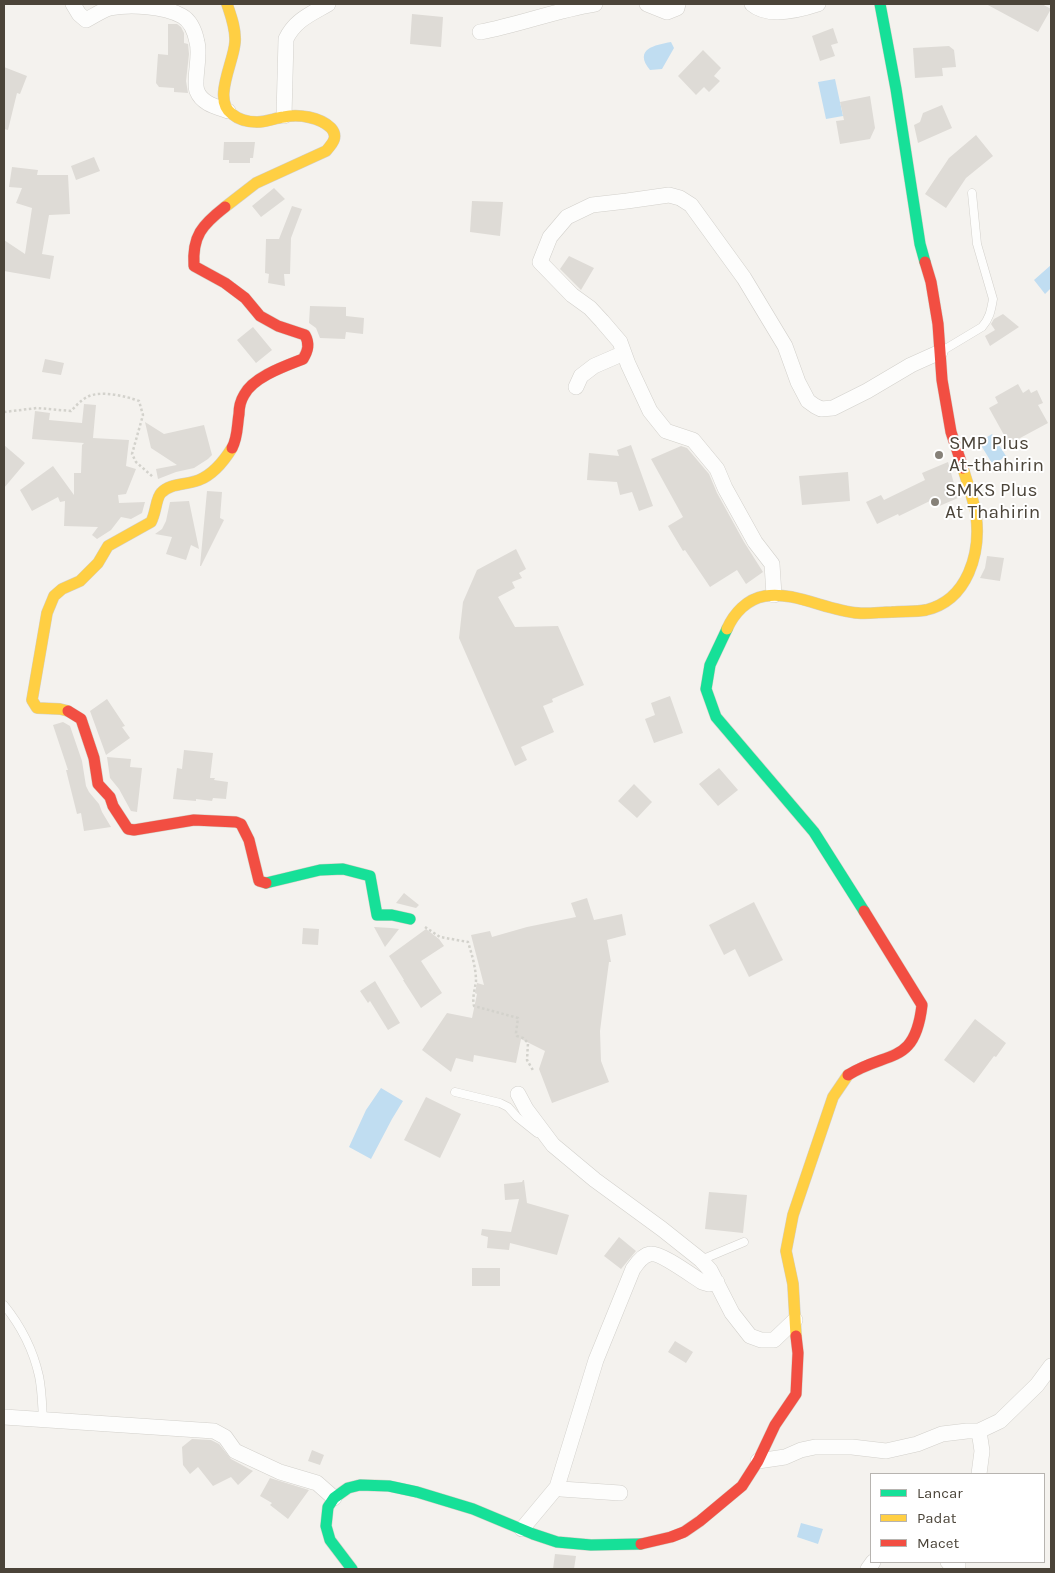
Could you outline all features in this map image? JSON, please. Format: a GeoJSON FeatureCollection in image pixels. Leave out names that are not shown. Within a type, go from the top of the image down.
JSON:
{"type":"FeatureCollection","features":[{"type":"Feature","properties":{"kind":"street"},"geometry":{"type":"LineString","coordinates":[[73,4],[79,14],[86,20],[109,9],[127,6],[149,7],[183,16],[192,26],[199,52],[196,89],[207,103],[228,111],[240,119],[255,122],[284,116],[304,116],[318,119],[327,123],[334,130],[335,138],[333,146],[326,151],[256,183],[210,219],[199,233],[193,251],[194,266],[202,272],[226,283],[245,298],[260,316],[278,326],[305,335],[309,342],[306,354],[303,359],[282,367],[257,381],[244,394],[239,411],[236,441],[226,458],[216,469],[199,480],[164,490],[159,495],[156,515],[151,522],[108,546],[98,563],[80,581],[62,589],[54,596],[43,630],[32,695],[33,703],[37,708],[69,709],[81,719],[94,758],[98,784],[110,797],[113,806],[128,829],[134,830],[194,820],[236,822],[241,824],[249,840],[259,881],[266,883],[320,870],[343,869],[370,876],[377,915],[410,920]]}},
{"type":"Feature","properties":{"kind":"street"},"geometry":{"type":"LineString","coordinates":[[227,4],[235,40],[231,64],[224,85],[223,99],[228,111]]}},
{"type":"Feature","properties":{"kind":"street"},"geometry":{"type":"LineString","coordinates":[[284,116],[286,39],[291,28],[328,4]]}},
{"type":"Feature","properties":{"kind":"street"},"geometry":{"type":"LineString","coordinates":[[480,32],[503,28],[581,6],[595,4]]}},
{"type":"Feature","properties":{"kind":"street"},"geometry":{"type":"LineString","coordinates":[[647,4],[667,12],[677,8],[678,4]]}},
{"type":"Feature","properties":{"kind":"street"},"geometry":{"type":"LineString","coordinates":[[752,4],[773,12],[806,8],[818,4]]}},
{"type":"Feature","properties":{"kind":"street"},"geometry":{"type":"LineString","coordinates":[[352,1569],[330,1540],[326,1526],[328,1507],[334,1498],[348,1488],[360,1485],[389,1486],[473,1509],[556,1542],[591,1545],[639,1544],[684,1532],[742,1486],[758,1461],[775,1426],[796,1394],[798,1353],[793,1284],[786,1250],[789,1230],[803,1183],[833,1097],[846,1076],[859,1068],[890,1058],[903,1051],[913,1039],[920,1022],[922,1005],[814,832],[716,717],[706,689],[710,665],[717,648],[730,622],[746,603],[763,596],[774,595],[858,613],[926,610],[956,594],[966,580],[973,563],[976,542],[976,514],[951,432],[942,380],[938,324],[931,282],[920,244],[896,89],[880,4]]}},
{"type":"Feature","properties":{"kind":"street"},"geometry":{"type":"LineString","coordinates":[[774,595],[772,564],[755,542],[725,488],[717,469],[693,440],[666,431],[650,410],[628,364],[620,342],[590,308],[572,295],[540,262],[550,237],[567,217],[592,204],[627,202],[669,195],[680,198],[691,205],[744,278],[786,346],[798,382],[808,401],[821,409],[833,408],[867,391],[911,365],[940,352]]}},
{"type":"Feature","properties":{"kind":"street"},"geometry":{"type":"LineString","coordinates":[[576,388],[581,376],[594,366],[624,353]]}},
{"type":"Feature","properties":{"kind":"street"},"geometry":{"type":"LineString","coordinates":[[518,1094],[526,1109],[553,1145],[595,1180],[701,1260],[710,1270],[732,1313],[750,1336],[761,1340],[774,1340],[795,1320]]}},
{"type":"Feature","properties":{"kind":"street"},"geometry":{"type":"LineString","coordinates":[[522,1529],[557,1487],[596,1360],[633,1269],[639,1260],[649,1254],[660,1255],[702,1282],[709,1284],[717,1282]]}},
{"type":"Feature","properties":{"kind":"street"},"geometry":{"type":"LineString","coordinates":[[758,1461],[785,1457],[801,1450],[815,1447],[852,1447],[886,1451],[917,1444],[942,1434],[979,1431],[1000,1421],[1037,1385],[1051,1366]]}},
{"type":"Feature","properties":{"kind":"street"},"geometry":{"type":"LineString","coordinates":[[4,1417],[214,1431],[225,1438],[235,1451],[280,1472],[317,1483],[334,1498]]}},
{"type":"Feature","properties":{"kind":"street"},"geometry":{"type":"LineString","coordinates":[[979,1431],[982,1451],[979,1473]]}},
{"type":"Feature","properties":{"kind":"street"},"geometry":{"type":"LineString","coordinates":[[557,1487],[561,1489],[620,1493]]}},
{"type":"Feature","properties":{"kind":"lane"},"geometry":{"type":"LineString","coordinates":[[940,352],[982,327],[987,321],[992,308],[993,299],[977,244],[972,193]]}},
{"type":"Feature","properties":{"kind":"lane"},"geometry":{"type":"LineString","coordinates":[[455,1092],[500,1102],[553,1145]]}},
{"type":"Feature","properties":{"kind":"lane"},"geometry":{"type":"LineString","coordinates":[[701,1260],[744,1242]]}},
{"type":"Feature","properties":{"kind":"lane"},"geometry":{"type":"LineString","coordinates":[[4,1305],[21,1328],[29,1343],[39,1376],[44,1419]]}},
{"type":"Feature","properties":{"kind":"path"},"geometry":{"type":"LineString","coordinates":[[4,412],[37,408],[71,410],[88,396],[105,394],[125,396],[139,401],[143,415],[132,454],[136,462],[154,478],[159,495]]}},
{"type":"Feature","properties":{"kind":"path"},"geometry":{"type":"LineString","coordinates":[[410,920],[431,929],[440,937],[468,942],[474,962],[476,980],[474,1006],[518,1018],[516,1033],[517,1036],[524,1038],[528,1043],[526,1060],[534,1072]]}},
{"type":"Feature","properties":{"kind":"water"},"geometry":{"type":"Polygon","coordinates":[[[671,42],[674,48],[662,69],[650,70],[645,63],[644,57],[648,49],[671,42]]]}},
{"type":"Feature","properties":{"kind":"water"},"geometry":{"type":"Polygon","coordinates":[[[835,79],[843,116],[826,119],[818,82],[835,79]]]}},
{"type":"Feature","properties":{"kind":"water"},"geometry":{"type":"Polygon","coordinates":[[[1051,265],[1051,288],[1045,294],[1034,280],[1051,265]]]}},
{"type":"Feature","properties":{"kind":"water"},"geometry":{"type":"Polygon","coordinates":[[[992,434],[1006,456],[993,465],[979,442],[992,434]]]}},
{"type":"Feature","properties":{"kind":"water"},"geometry":{"type":"Polygon","coordinates":[[[381,1088],[403,1101],[371,1159],[349,1147],[366,1110],[381,1088]]]}},
{"type":"Feature","properties":{"kind":"water"},"geometry":{"type":"Polygon","coordinates":[[[801,1523],[823,1529],[818,1544],[797,1537],[801,1523]]]}},
{"type":"Feature","properties":{"kind":"building"},"geometry":{"type":"Polygon","coordinates":[[[986,4],[1042,4],[1051,9],[1038,32],[986,4]]]}},
{"type":"Feature","properties":{"kind":"building"},"geometry":{"type":"Polygon","coordinates":[[[412,14],[443,17],[441,47],[410,44],[412,14]]]}},
{"type":"Feature","properties":{"kind":"building"},"geometry":{"type":"Polygon","coordinates":[[[168,24],[177,24],[181,27],[184,33],[184,43],[188,44],[189,54],[186,81],[188,93],[174,92],[174,88],[159,87],[156,83],[158,54],[168,55],[168,24]]]}},
{"type":"Feature","properties":{"kind":"building"},"geometry":{"type":"Polygon","coordinates":[[[833,28],[838,43],[831,45],[835,56],[820,61],[812,36],[833,28]]]}},
{"type":"Feature","properties":{"kind":"building"},"geometry":{"type":"Polygon","coordinates":[[[949,46],[954,50],[956,67],[942,68],[943,76],[915,78],[913,48],[949,46]]]}},
{"type":"Feature","properties":{"kind":"building"},"geometry":{"type":"Polygon","coordinates":[[[703,50],[721,68],[714,76],[720,81],[709,92],[704,87],[696,95],[678,76],[703,50]]]}},
{"type":"Feature","properties":{"kind":"building"},"geometry":{"type":"Polygon","coordinates":[[[4,67],[27,76],[20,94],[17,93],[8,130],[4,129],[4,67]]]}},
{"type":"Feature","properties":{"kind":"building"},"geometry":{"type":"Polygon","coordinates":[[[870,96],[875,128],[870,139],[840,144],[836,121],[844,120],[840,102],[870,96]]]}},
{"type":"Feature","properties":{"kind":"building"},"geometry":{"type":"Polygon","coordinates":[[[942,105],[952,128],[918,143],[914,125],[920,122],[923,113],[942,105]]]}},
{"type":"Feature","properties":{"kind":"building"},"geometry":{"type":"Polygon","coordinates":[[[976,135],[993,156],[966,178],[946,208],[925,194],[949,158],[976,135]]]}},
{"type":"Feature","properties":{"kind":"building"},"geometry":{"type":"Polygon","coordinates":[[[224,142],[255,142],[253,158],[250,158],[250,163],[229,163],[229,160],[223,160],[224,142]]]}},
{"type":"Feature","properties":{"kind":"building"},"geometry":{"type":"Polygon","coordinates":[[[94,157],[100,171],[76,180],[71,166],[94,157]]]}},
{"type":"Feature","properties":{"kind":"building"},"geometry":{"type":"Polygon","coordinates":[[[12,167],[38,170],[37,175],[68,175],[70,214],[49,215],[42,254],[54,256],[50,279],[4,271],[4,240],[25,254],[32,208],[16,203],[22,188],[9,187],[12,167]]]}},
{"type":"Feature","properties":{"kind":"building"},"geometry":{"type":"Polygon","coordinates":[[[274,188],[285,199],[261,217],[252,206],[274,188]]]}},
{"type":"Feature","properties":{"kind":"building"},"geometry":{"type":"Polygon","coordinates":[[[472,201],[503,202],[500,236],[470,232],[472,201]]]}},
{"type":"Feature","properties":{"kind":"building"},"geometry":{"type":"Polygon","coordinates":[[[292,206],[302,209],[291,238],[290,274],[284,274],[285,286],[268,283],[269,274],[265,273],[266,239],[279,239],[292,206]]]}},
{"type":"Feature","properties":{"kind":"building"},"geometry":{"type":"Polygon","coordinates":[[[569,256],[594,268],[581,290],[560,269],[569,256]]]}},
{"type":"Feature","properties":{"kind":"building"},"geometry":{"type":"Polygon","coordinates":[[[310,306],[346,307],[346,316],[364,318],[363,334],[346,332],[345,339],[320,338],[316,328],[309,323],[310,306]]]}},
{"type":"Feature","properties":{"kind":"building"},"geometry":{"type":"Polygon","coordinates":[[[1003,314],[1019,327],[990,346],[985,336],[995,330],[991,324],[994,319],[1003,314]]]}},
{"type":"Feature","properties":{"kind":"building"},"geometry":{"type":"Polygon","coordinates":[[[253,327],[272,350],[256,363],[237,340],[253,327]]]}},
{"type":"Feature","properties":{"kind":"building"},"geometry":{"type":"Polygon","coordinates":[[[45,359],[64,363],[61,375],[42,372],[45,359]]]}},
{"type":"Feature","properties":{"kind":"building"},"geometry":{"type":"Polygon","coordinates":[[[1018,384],[1023,393],[1029,389],[1031,393],[1037,390],[1043,403],[1038,405],[1048,423],[1009,444],[989,408],[998,403],[995,397],[1018,384]]]}},
{"type":"Feature","properties":{"kind":"building"},"geometry":{"type":"Polygon","coordinates":[[[84,404],[96,405],[93,438],[129,440],[126,466],[136,469],[126,494],[118,495],[119,503],[145,502],[142,513],[131,519],[121,517],[111,530],[97,539],[92,535],[98,527],[64,526],[65,501],[60,502],[58,497],[32,511],[20,490],[53,466],[74,495],[74,473],[81,473],[82,445],[84,443],[32,439],[35,411],[50,413],[49,420],[82,423],[84,404]]]}},
{"type":"Feature","properties":{"kind":"building"},"geometry":{"type":"Polygon","coordinates":[[[145,422],[164,434],[204,425],[212,455],[194,468],[158,479],[156,469],[177,465],[151,448],[145,422]]]}},
{"type":"Feature","properties":{"kind":"building"},"geometry":{"type":"Polygon","coordinates":[[[4,445],[25,463],[4,488],[4,445]]]}},
{"type":"Feature","properties":{"kind":"building"},"geometry":{"type":"Polygon","coordinates":[[[631,445],[653,506],[639,511],[632,492],[620,495],[617,482],[587,480],[589,453],[619,456],[617,450],[631,445]]]}},
{"type":"Feature","properties":{"kind":"building"},"geometry":{"type":"Polygon","coordinates":[[[681,446],[687,448],[709,474],[717,493],[744,542],[763,572],[746,584],[737,570],[710,587],[685,550],[683,551],[668,526],[683,517],[651,459],[681,446]]]}},
{"type":"Feature","properties":{"kind":"building"},"geometry":{"type":"Polygon","coordinates":[[[948,462],[958,498],[937,507],[934,499],[899,516],[898,514],[877,524],[866,502],[881,495],[884,500],[925,480],[922,473],[948,462]]]}},
{"type":"Feature","properties":{"kind":"building"},"geometry":{"type":"Polygon","coordinates":[[[848,472],[850,501],[802,505],[799,476],[848,472]]]}},
{"type":"Feature","properties":{"kind":"building"},"geometry":{"type":"Polygon","coordinates":[[[207,491],[222,492],[220,518],[224,520],[200,566],[207,491]]]}},
{"type":"Feature","properties":{"kind":"building"},"geometry":{"type":"Polygon","coordinates":[[[189,501],[199,549],[191,545],[186,560],[166,554],[172,537],[155,534],[162,529],[166,521],[170,502],[189,501]]]}},
{"type":"Feature","properties":{"kind":"building"},"geometry":{"type":"Polygon","coordinates":[[[516,549],[526,569],[519,573],[522,578],[512,582],[515,588],[498,597],[515,627],[558,626],[584,685],[552,699],[553,702],[543,706],[554,732],[521,747],[527,760],[515,766],[459,638],[463,602],[477,570],[516,549]]]}},
{"type":"Feature","properties":{"kind":"building"},"geometry":{"type":"Polygon","coordinates":[[[987,556],[1004,558],[1000,581],[980,578],[985,568],[987,556]]]}},
{"type":"Feature","properties":{"kind":"building"},"geometry":{"type":"Polygon","coordinates":[[[670,696],[683,733],[654,743],[645,719],[655,715],[651,703],[670,696]]]}},
{"type":"Feature","properties":{"kind":"building"},"geometry":{"type":"Polygon","coordinates":[[[107,699],[125,726],[122,727],[130,738],[106,755],[90,711],[107,699]]]}},
{"type":"Feature","properties":{"kind":"building"},"geometry":{"type":"Polygon","coordinates":[[[63,722],[70,726],[82,761],[86,786],[99,804],[111,827],[84,831],[81,813],[77,814],[66,770],[68,770],[53,725],[63,722]]]}},
{"type":"Feature","properties":{"kind":"building"},"geometry":{"type":"Polygon","coordinates":[[[184,750],[213,753],[210,778],[228,782],[226,799],[213,798],[212,801],[196,799],[196,801],[173,799],[177,768],[182,769],[184,750]]]}},
{"type":"Feature","properties":{"kind":"building"},"geometry":{"type":"Polygon","coordinates":[[[107,757],[131,759],[130,767],[142,768],[137,812],[131,811],[119,789],[110,778],[107,757]]]}},
{"type":"Feature","properties":{"kind":"building"},"geometry":{"type":"Polygon","coordinates":[[[719,768],[738,790],[718,806],[699,784],[719,768]]]}},
{"type":"Feature","properties":{"kind":"building"},"geometry":{"type":"Polygon","coordinates":[[[634,784],[652,802],[637,818],[618,801],[634,784]]]}},
{"type":"Feature","properties":{"kind":"building"},"geometry":{"type":"Polygon","coordinates":[[[404,893],[419,905],[416,908],[396,903],[404,893]]]}},
{"type":"Feature","properties":{"kind":"building"},"geometry":{"type":"Polygon","coordinates":[[[587,898],[594,920],[622,914],[626,935],[607,940],[611,962],[609,962],[600,1031],[601,1061],[609,1082],[552,1103],[539,1069],[545,1051],[521,1039],[516,1063],[474,1055],[473,1062],[456,1058],[451,1072],[422,1050],[447,1013],[472,1018],[477,994],[475,993],[477,983],[484,985],[471,935],[490,931],[492,937],[527,927],[576,917],[571,903],[587,898]]]}},
{"type":"Feature","properties":{"kind":"building"},"geometry":{"type":"Polygon","coordinates":[[[754,902],[783,960],[749,977],[735,949],[724,955],[709,925],[754,902]]]}},
{"type":"Feature","properties":{"kind":"building"},"geometry":{"type":"Polygon","coordinates":[[[374,927],[391,928],[399,929],[385,947],[374,927]]]}},
{"type":"Feature","properties":{"kind":"building"},"geometry":{"type":"Polygon","coordinates":[[[303,928],[319,929],[318,945],[302,944],[303,928]]]}},
{"type":"Feature","properties":{"kind":"building"},"geometry":{"type":"Polygon","coordinates":[[[426,929],[439,939],[444,946],[421,961],[442,993],[421,1008],[389,956],[426,929]]]}},
{"type":"Feature","properties":{"kind":"building"},"geometry":{"type":"Polygon","coordinates":[[[375,981],[400,1023],[388,1030],[370,1001],[368,1003],[360,991],[375,981]]]}},
{"type":"Feature","properties":{"kind":"building"},"geometry":{"type":"Polygon","coordinates":[[[975,1019],[1006,1043],[974,1083],[944,1060],[975,1019]]]}},
{"type":"Feature","properties":{"kind":"building"},"geometry":{"type":"Polygon","coordinates":[[[426,1097],[461,1114],[440,1158],[404,1140],[426,1097]]]}},
{"type":"Feature","properties":{"kind":"building"},"geometry":{"type":"Polygon","coordinates":[[[523,1180],[527,1203],[569,1215],[557,1255],[510,1243],[509,1250],[487,1248],[488,1237],[481,1235],[482,1229],[511,1232],[519,1199],[505,1200],[504,1184],[522,1182],[523,1180]]]}},
{"type":"Feature","properties":{"kind":"building"},"geometry":{"type":"Polygon","coordinates":[[[709,1192],[747,1195],[743,1233],[705,1229],[709,1192]]]}},
{"type":"Feature","properties":{"kind":"building"},"geometry":{"type":"Polygon","coordinates":[[[619,1237],[636,1251],[621,1269],[604,1256],[619,1237]]]}},
{"type":"Feature","properties":{"kind":"building"},"geometry":{"type":"Polygon","coordinates":[[[472,1268],[500,1268],[500,1286],[472,1286],[472,1268]]]}},
{"type":"Feature","properties":{"kind":"building"},"geometry":{"type":"Polygon","coordinates":[[[675,1341],[693,1352],[686,1363],[668,1352],[675,1341]]]}},
{"type":"Feature","properties":{"kind":"building"},"geometry":{"type":"Polygon","coordinates":[[[192,1439],[211,1440],[219,1444],[231,1459],[253,1471],[238,1485],[231,1477],[213,1486],[198,1467],[190,1474],[183,1465],[182,1447],[192,1439]]]}},
{"type":"Feature","properties":{"kind":"building"},"geometry":{"type":"Polygon","coordinates":[[[312,1450],[324,1455],[320,1465],[308,1461],[312,1450]]]}},
{"type":"Feature","properties":{"kind":"building"},"geometry":{"type":"Polygon","coordinates":[[[270,1478],[309,1490],[288,1519],[270,1505],[272,1503],[260,1496],[270,1478]]]}},
{"type":"Feature","properties":{"kind":"building"},"geometry":{"type":"Polygon","coordinates":[[[555,1554],[576,1556],[574,1569],[553,1569],[555,1554]]]}},
{"type":"Feature","properties":{"kind":"traffic: fast"},"geometry":{"type":"LineString","coordinates":[[880,4],[896,89],[920,244],[925,262]]}},
{"type":"Feature","properties":{"kind":"traffic: fast"},"geometry":{"type":"LineString","coordinates":[[727,629],[710,665],[706,689],[716,717],[814,832],[864,911]]}},
{"type":"Feature","properties":{"kind":"traffic: fast"},"geometry":{"type":"LineString","coordinates":[[266,883],[320,870],[343,869],[370,876],[377,915],[392,915],[410,919]]}},
{"type":"Feature","properties":{"kind":"traffic: fast"},"geometry":{"type":"LineString","coordinates":[[352,1569],[330,1540],[326,1526],[328,1507],[334,1498],[348,1488],[360,1485],[389,1486],[417,1492],[473,1509],[557,1542],[591,1545],[641,1544]]}},
{"type":"Feature","properties":{"kind":"traffic: slow"},"geometry":{"type":"LineString","coordinates":[[225,207],[256,183],[326,151],[335,137],[331,128],[315,119],[303,116],[290,116],[251,122],[238,118],[226,108],[224,90],[235,42],[233,23],[227,4]]}},
{"type":"Feature","properties":{"kind":"traffic: slow"},"geometry":{"type":"LineString","coordinates":[[68,711],[37,708],[32,700],[47,613],[54,596],[62,589],[80,581],[98,563],[108,546],[151,522],[161,493],[169,487],[194,482],[209,474],[226,458],[232,448]]}},
{"type":"Feature","properties":{"kind":"traffic: slow"},"geometry":{"type":"LineString","coordinates":[[727,629],[733,618],[742,608],[752,600],[765,596],[788,596],[835,609],[862,613],[922,611],[940,605],[962,586],[969,573],[976,544],[975,509],[963,468]]}},
{"type":"Feature","properties":{"kind":"traffic: slow"},"geometry":{"type":"LineString","coordinates":[[796,1336],[793,1284],[786,1251],[793,1215],[833,1097],[848,1075]]}},
{"type":"Feature","properties":{"kind":"traffic: jam"},"geometry":{"type":"LineString","coordinates":[[225,207],[200,232],[195,247],[194,266],[225,283],[245,298],[260,316],[278,326],[305,335],[308,344],[303,359],[270,373],[248,389],[240,404],[236,435],[232,448]]}},
{"type":"Feature","properties":{"kind":"traffic: jam"},"geometry":{"type":"LineString","coordinates":[[925,262],[931,282],[938,324],[942,380],[951,432],[963,468]]}},
{"type":"Feature","properties":{"kind":"traffic: jam"},"geometry":{"type":"LineString","coordinates":[[68,711],[81,719],[94,758],[98,784],[110,797],[113,806],[128,829],[134,830],[194,820],[236,822],[241,824],[249,840],[259,881],[266,883]]}},
{"type":"Feature","properties":{"kind":"traffic: jam"},"geometry":{"type":"LineString","coordinates":[[848,1075],[862,1067],[897,1054],[906,1047],[913,1038],[922,1005],[864,911]]}},
{"type":"Feature","properties":{"kind":"traffic: jam"},"geometry":{"type":"LineString","coordinates":[[641,1544],[684,1532],[742,1486],[758,1461],[775,1425],[796,1394],[798,1353],[796,1336]]}},
{"type":"Feature","properties":{"kind":"place","name":"SMP Plus At-thahirin"},"geometry":{"type":"Point","coordinates":[939,455]}},
{"type":"Feature","properties":{"kind":"place","name":"SMKS Plus At Thahirin"},"geometry":{"type":"Point","coordinates":[935,502]}}]}
